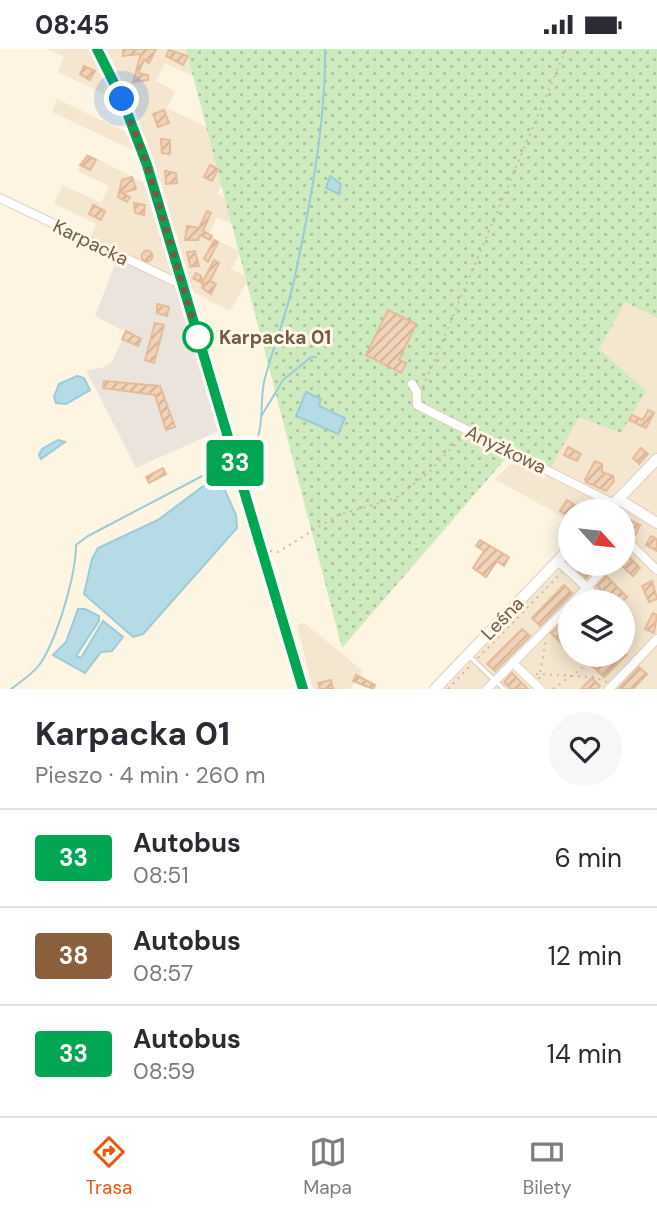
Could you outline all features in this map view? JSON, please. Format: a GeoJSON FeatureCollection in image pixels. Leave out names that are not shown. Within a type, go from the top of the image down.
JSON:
{"type":"FeatureCollection","features":[{"type":"Feature","properties":{"kind":"main road"},"geometry":{"type":"LineString","coordinates":[[97,49],[138,138],[303,689]]}},
{"type":"Feature","properties":{"kind":"street","name":"Karpacka"},"geometry":{"type":"LineString","coordinates":[[0,198],[182,285]]}},
{"type":"Feature","properties":{"kind":"street"},"geometry":{"type":"LineString","coordinates":[[412,384],[417,392],[417,405],[421,407]]}},
{"type":"Feature","properties":{"kind":"street","name":"Anyżkowa"},"geometry":{"type":"LineString","coordinates":[[421,407],[601,499]]}},
{"type":"Feature","properties":{"kind":"street"},"geometry":{"type":"LineString","coordinates":[[619,499],[657,459]]}},
{"type":"Feature","properties":{"kind":"street"},"geometry":{"type":"LineString","coordinates":[[635,514],[657,523]]}},
{"type":"Feature","properties":{"kind":"street"},"geometry":{"type":"LineString","coordinates":[[635,551],[657,570]]}},
{"type":"Feature","properties":{"kind":"street","name":"Leśna"},"geometry":{"type":"LineString","coordinates":[[443,687],[558,568]]}},
{"type":"Feature","properties":{"kind":"street"},"geometry":{"type":"LineString","coordinates":[[574,576],[589,590]]}},
{"type":"Feature","properties":{"kind":"street"},"geometry":{"type":"LineString","coordinates":[[587,588],[598,576]]}},
{"type":"Feature","properties":{"kind":"street"},"geometry":{"type":"LineString","coordinates":[[487,689],[558,618]]}},
{"type":"Feature","properties":{"kind":"street"},"geometry":{"type":"LineString","coordinates":[[611,686],[657,639]]}},
{"type":"Feature","properties":{"kind":"street"},"geometry":{"type":"LineString","coordinates":[[513,663],[539,688]]}},
{"type":"Feature","properties":{"kind":"lane"},"geometry":{"type":"LineString","coordinates":[[471,658],[504,689]]}},
{"type":"Feature","properties":{"kind":"path"},"geometry":{"type":"LineString","coordinates":[[421,407],[425,382],[566,49]]}},
{"type":"Feature","properties":{"kind":"path"},"geometry":{"type":"LineString","coordinates":[[262,551],[278,552],[338,515],[396,498],[430,471],[462,436]]}},
{"type":"Feature","properties":{"kind":"path"},"geometry":{"type":"LineString","coordinates":[[443,687],[558,568]]}},
{"type":"Feature","properties":{"kind":"path"},"geometry":{"type":"LineString","coordinates":[[539,688],[548,632],[546,629]]}},
{"type":"Feature","properties":{"kind":"path"},"geometry":{"type":"LineString","coordinates":[[553,689],[584,667]]}},
{"type":"Feature","properties":{"kind":"path"},"geometry":{"type":"LineString","coordinates":[[524,674],[593,677],[611,686]]}},
{"type":"Feature","properties":{"kind":"shaded area"},"geometry":{"type":"Polygon","coordinates":[[[48,49],[182,49],[250,80],[242,99],[165,63],[156,81],[175,91],[167,108],[241,144],[217,194],[297,234],[292,254],[217,217],[208,236],[241,252],[231,269],[249,278],[230,311],[89,241],[96,224],[54,203],[63,185],[101,203],[109,186],[78,171],[86,153],[152,187],[143,155],[52,112],[57,99],[136,137],[122,100],[112,98],[58,72],[64,57],[48,49]]]}},
{"type":"Feature","properties":{"kind":"shaded area"},"geometry":{"type":"Polygon","coordinates":[[[118,256],[182,285],[225,428],[136,468],[86,370],[102,368],[112,362],[126,332],[95,316],[118,256]]]}},
{"type":"Feature","properties":{"kind":"shaded area"},"geometry":{"type":"Polygon","coordinates":[[[625,301],[657,318],[657,689],[435,689],[558,560],[558,576],[635,576],[635,499],[558,499],[558,514],[495,479],[514,461],[544,479],[579,417],[599,349],[625,301]]]}},
{"type":"Feature","properties":{"kind":"shaded area"},"geometry":{"type":"Polygon","coordinates":[[[304,623],[363,671],[350,689],[313,689],[297,625],[304,623]]]}},
{"type":"Feature","properties":{"kind":"green space"},"geometry":{"type":"Polygon","coordinates":[[[186,49],[657,49],[657,318],[625,302],[599,349],[646,391],[621,433],[579,417],[550,469],[513,450],[342,648],[186,49]]]}},
{"type":"Feature","properties":{"kind":"water"},"geometry":{"type":"Polygon","coordinates":[[[330,176],[341,184],[339,194],[326,188],[330,176]]]}},
{"type":"Feature","properties":{"kind":"water"},"geometry":{"type":"Polygon","coordinates":[[[77,376],[84,378],[90,390],[66,404],[56,403],[54,397],[59,384],[77,376]]]}},
{"type":"Feature","properties":{"kind":"water"},"geometry":{"type":"Polygon","coordinates":[[[306,392],[321,399],[319,406],[345,418],[338,434],[296,416],[306,392]]]}},
{"type":"Feature","properties":{"kind":"water"},"geometry":{"type":"Polygon","coordinates":[[[58,440],[65,442],[41,459],[39,455],[42,449],[58,440]]]}},
{"type":"Feature","properties":{"kind":"water"},"geometry":{"type":"Polygon","coordinates":[[[218,475],[236,515],[237,528],[143,634],[133,637],[84,594],[92,559],[98,548],[158,520],[218,475]]]}},
{"type":"Feature","properties":{"kind":"water"},"geometry":{"type":"Polygon","coordinates":[[[78,609],[85,609],[99,616],[99,621],[76,656],[81,658],[103,621],[123,637],[112,651],[101,652],[85,673],[53,655],[66,642],[78,609]]]}},
{"type":"Feature","properties":{"kind":"building"},"geometry":{"type":"Polygon","coordinates":[[[123,49],[156,49],[149,63],[144,60],[138,73],[148,75],[148,80],[133,82],[141,54],[123,56],[123,49]]]}},
{"type":"Feature","properties":{"kind":"building"},"geometry":{"type":"Polygon","coordinates":[[[169,50],[188,56],[183,65],[166,56],[169,50]]]}},
{"type":"Feature","properties":{"kind":"building"},"geometry":{"type":"Polygon","coordinates":[[[84,66],[95,71],[90,80],[80,74],[84,66]]]}},
{"type":"Feature","properties":{"kind":"building"},"geometry":{"type":"Polygon","coordinates":[[[164,110],[169,123],[158,127],[153,114],[164,110]]]}},
{"type":"Feature","properties":{"kind":"building"},"geometry":{"type":"Polygon","coordinates":[[[161,139],[170,140],[170,154],[162,153],[161,139]]]}},
{"type":"Feature","properties":{"kind":"building"},"geometry":{"type":"Polygon","coordinates":[[[88,156],[96,160],[90,170],[80,165],[88,156]]]}},
{"type":"Feature","properties":{"kind":"building"},"geometry":{"type":"Polygon","coordinates":[[[210,165],[218,169],[212,181],[204,177],[210,165]]]}},
{"type":"Feature","properties":{"kind":"building"},"geometry":{"type":"Polygon","coordinates":[[[165,171],[176,173],[177,183],[166,184],[165,171]]]}},
{"type":"Feature","properties":{"kind":"building"},"geometry":{"type":"Polygon","coordinates":[[[132,177],[136,189],[122,193],[130,197],[127,202],[118,197],[122,180],[132,177]]]}},
{"type":"Feature","properties":{"kind":"building"},"geometry":{"type":"Polygon","coordinates":[[[134,203],[145,205],[144,215],[135,213],[134,203]]]}},
{"type":"Feature","properties":{"kind":"building"},"geometry":{"type":"Polygon","coordinates":[[[93,205],[105,211],[101,220],[89,214],[93,205]]]}},
{"type":"Feature","properties":{"kind":"building"},"geometry":{"type":"Polygon","coordinates":[[[207,211],[211,213],[203,231],[212,236],[210,240],[200,235],[198,240],[185,240],[187,226],[199,228],[207,211]]]}},
{"type":"Feature","properties":{"kind":"building"},"geometry":{"type":"Polygon","coordinates":[[[214,240],[218,242],[208,262],[204,259],[214,240]]]}},
{"type":"Feature","properties":{"kind":"building"},"geometry":{"type":"Polygon","coordinates":[[[147,250],[153,256],[147,262],[141,256],[147,250]]]}},
{"type":"Feature","properties":{"kind":"building"},"geometry":{"type":"Polygon","coordinates":[[[195,251],[199,266],[190,267],[187,252],[195,251]]]}},
{"type":"Feature","properties":{"kind":"building"},"geometry":{"type":"Polygon","coordinates":[[[214,260],[219,263],[210,281],[216,284],[211,294],[202,288],[214,260]]]}},
{"type":"Feature","properties":{"kind":"building"},"geometry":{"type":"Polygon","coordinates":[[[196,273],[201,276],[202,283],[193,278],[196,273]]]}},
{"type":"Feature","properties":{"kind":"building"},"geometry":{"type":"Polygon","coordinates":[[[157,304],[169,307],[167,316],[157,313],[157,304]]]}},
{"type":"Feature","properties":{"kind":"building"},"geometry":{"type":"Polygon","coordinates":[[[388,310],[416,324],[399,360],[406,363],[401,373],[366,355],[388,310]]]}},
{"type":"Feature","properties":{"kind":"building"},"geometry":{"type":"Polygon","coordinates":[[[155,323],[164,325],[154,363],[145,360],[155,323]]]}},
{"type":"Feature","properties":{"kind":"building"},"geometry":{"type":"Polygon","coordinates":[[[126,331],[141,339],[138,346],[122,339],[126,331]]]}},
{"type":"Feature","properties":{"kind":"building"},"geometry":{"type":"Polygon","coordinates":[[[104,381],[160,386],[175,427],[166,430],[155,395],[103,388],[104,381]]]}},
{"type":"Feature","properties":{"kind":"building"},"geometry":{"type":"Polygon","coordinates":[[[648,410],[654,413],[646,428],[629,420],[632,415],[643,420],[648,410]]]}},
{"type":"Feature","properties":{"kind":"building"},"geometry":{"type":"Polygon","coordinates":[[[568,447],[581,454],[577,461],[564,455],[568,447]]]}},
{"type":"Feature","properties":{"kind":"building"},"geometry":{"type":"Polygon","coordinates":[[[641,448],[648,454],[639,464],[633,458],[641,448]]]}},
{"type":"Feature","properties":{"kind":"building"},"geometry":{"type":"Polygon","coordinates":[[[595,461],[602,464],[602,472],[613,476],[614,481],[606,491],[586,482],[585,479],[595,461]]]}},
{"type":"Feature","properties":{"kind":"building"},"geometry":{"type":"Polygon","coordinates":[[[163,468],[166,474],[149,483],[146,477],[163,468]]]}},
{"type":"Feature","properties":{"kind":"building"},"geometry":{"type":"Polygon","coordinates":[[[635,522],[640,525],[635,535],[635,522]]]}},
{"type":"Feature","properties":{"kind":"building"},"geometry":{"type":"Polygon","coordinates":[[[651,536],[657,539],[657,551],[646,545],[651,536]]]}},
{"type":"Feature","properties":{"kind":"building"},"geometry":{"type":"Polygon","coordinates":[[[480,540],[509,557],[504,566],[497,561],[486,577],[473,568],[484,551],[476,546],[480,540]]]}},
{"type":"Feature","properties":{"kind":"building"},"geometry":{"type":"Polygon","coordinates":[[[606,576],[620,590],[601,590],[597,586],[606,576]]]}},
{"type":"Feature","properties":{"kind":"building"},"geometry":{"type":"Polygon","coordinates":[[[652,581],[657,599],[649,602],[642,586],[652,581]]]}},
{"type":"Feature","properties":{"kind":"building"},"geometry":{"type":"Polygon","coordinates":[[[558,591],[558,607],[540,626],[532,618],[558,591]]]}},
{"type":"Feature","properties":{"kind":"building"},"geometry":{"type":"Polygon","coordinates":[[[653,613],[657,615],[654,633],[645,629],[653,613]]]}},
{"type":"Feature","properties":{"kind":"building"},"geometry":{"type":"Polygon","coordinates":[[[558,627],[558,640],[551,633],[558,627]]]}},
{"type":"Feature","properties":{"kind":"building"},"geometry":{"type":"Polygon","coordinates":[[[522,629],[530,636],[495,671],[487,664],[522,629]]]}},
{"type":"Feature","properties":{"kind":"building"},"geometry":{"type":"Polygon","coordinates":[[[594,667],[614,667],[604,677],[594,667]]]}},
{"type":"Feature","properties":{"kind":"building"},"geometry":{"type":"Polygon","coordinates":[[[639,667],[647,674],[633,689],[618,689],[639,667]]]}},
{"type":"Feature","properties":{"kind":"building"},"geometry":{"type":"Polygon","coordinates":[[[512,673],[528,689],[511,689],[504,682],[512,673]]]}},
{"type":"Feature","properties":{"kind":"building"},"geometry":{"type":"Polygon","coordinates":[[[356,675],[375,685],[373,689],[353,681],[356,675]]]}},
{"type":"Feature","properties":{"kind":"building"},"geometry":{"type":"Polygon","coordinates":[[[592,678],[600,686],[597,689],[581,689],[592,678]]]}},
{"type":"Feature","properties":{"kind":"building"},"geometry":{"type":"Polygon","coordinates":[[[331,680],[333,689],[320,689],[318,683],[331,680]]]}},
{"type":"Feature","properties":{"kind":"waterway"},"geometry":{"type":"LineString","coordinates":[[242,454],[251,448],[259,431],[265,378],[289,302],[301,249],[320,134],[325,49]]}},
{"type":"Feature","properties":{"kind":"waterway"},"geometry":{"type":"LineString","coordinates":[[262,415],[283,380],[311,357],[316,357]]}},
{"type":"Feature","properties":{"kind":"waterway"},"geometry":{"type":"LineString","coordinates":[[11,689],[37,668],[53,639],[69,589],[76,545],[88,536],[227,463]]}},
{"type":"Feature","properties":{"kind":"bus line","name":"33"},"geometry":{"type":"LineString","coordinates":[[97,49],[122,99],[147,165],[303,689]]}},
{"type":"Feature","properties":{"kind":"place","name":"Karpacka 01"},"geometry":{"type":"Point","coordinates":[198,337]}},
{"type":"Feature","properties":{"kind":"route"},"geometry":{"type":"LineString","coordinates":[[122,99],[147,165],[198,337]]}}]}
